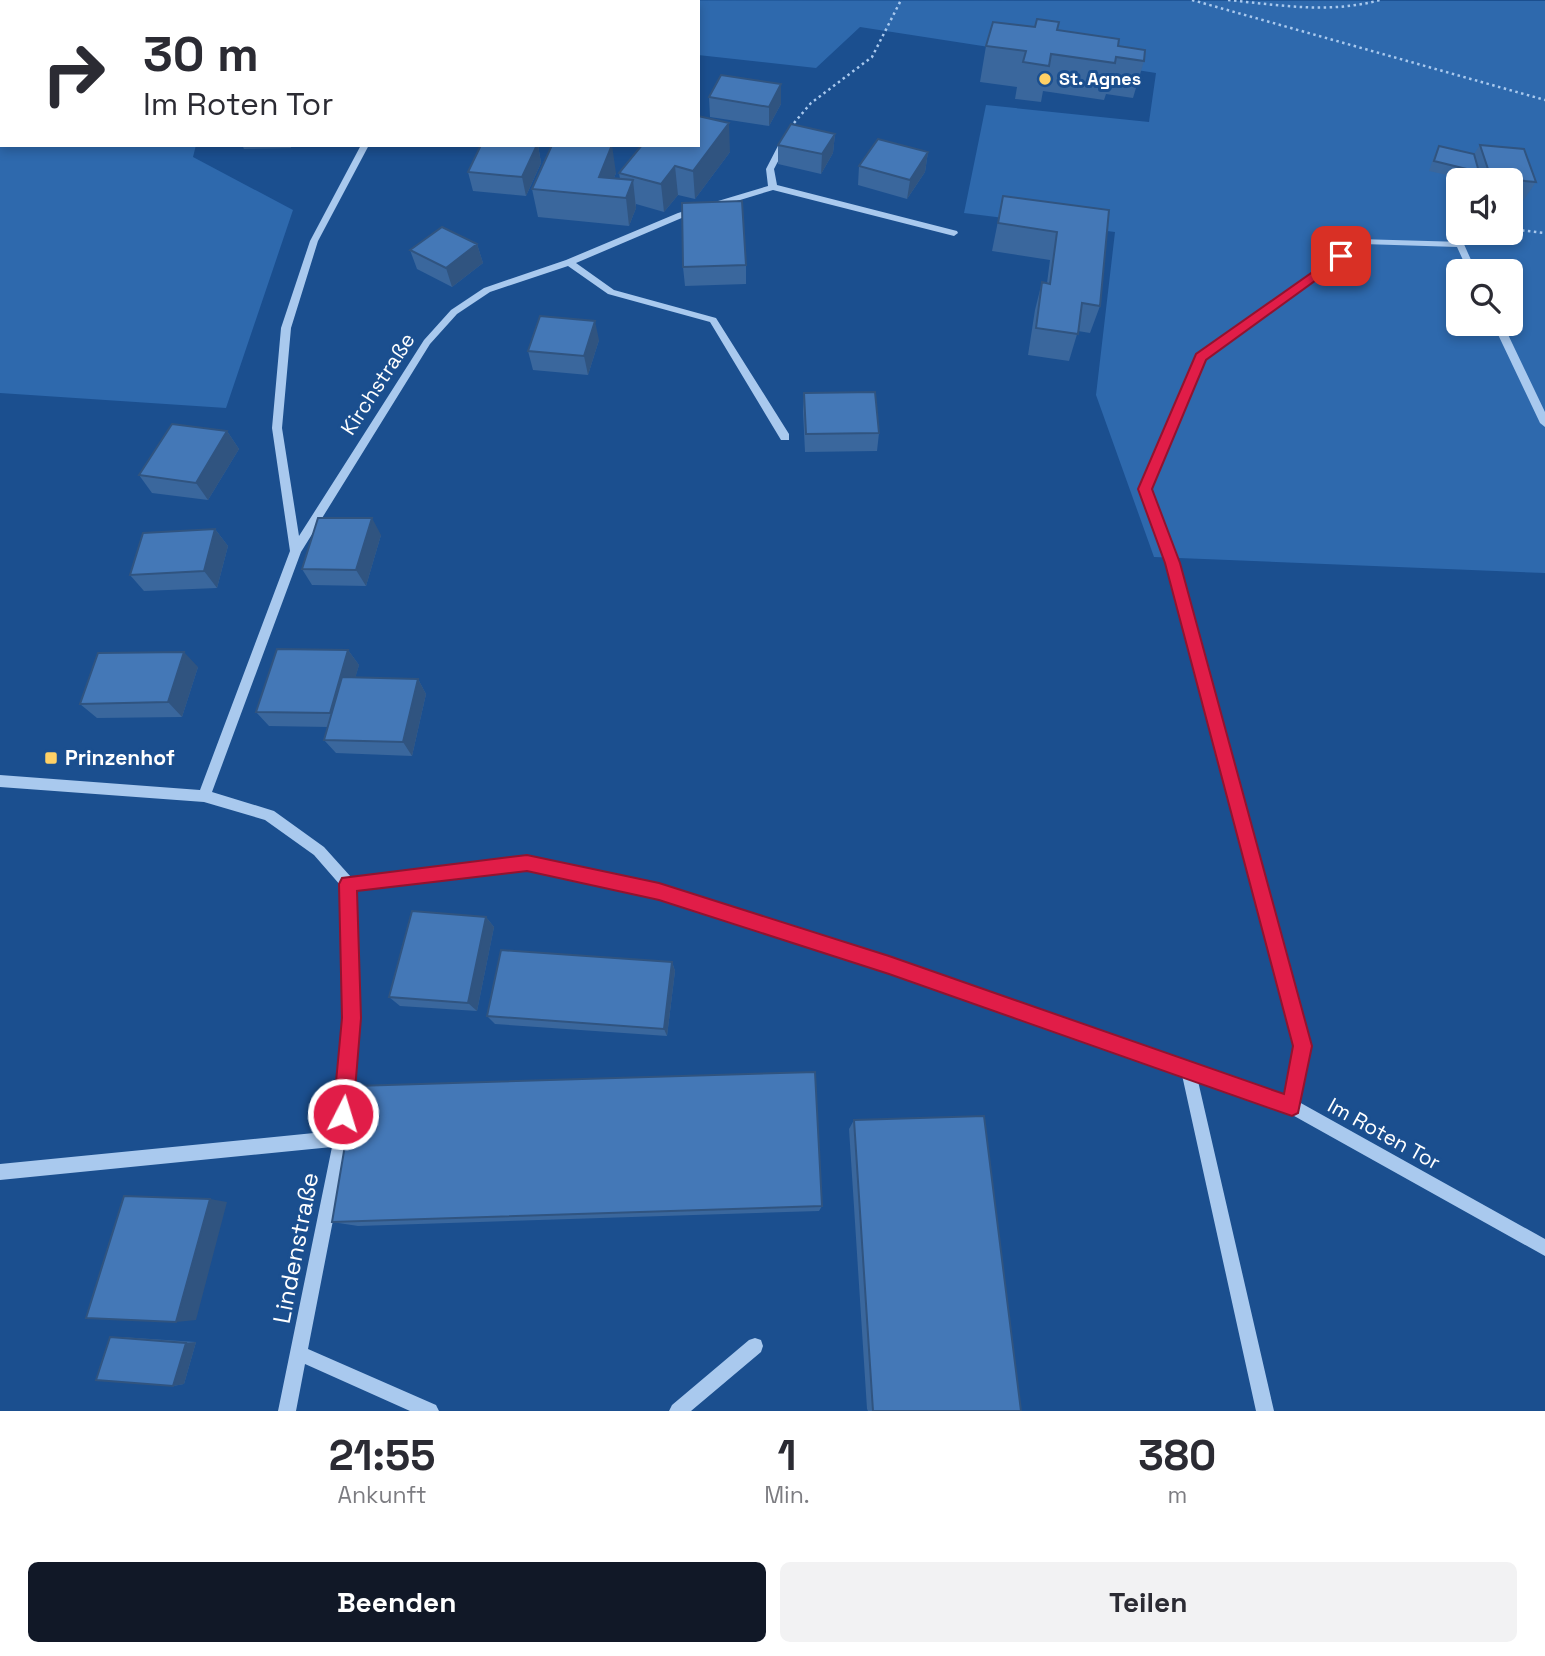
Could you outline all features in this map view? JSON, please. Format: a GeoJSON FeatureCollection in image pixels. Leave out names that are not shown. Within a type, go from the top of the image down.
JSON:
{"type":"FeatureCollection","features":[{"type":"Feature","properties":{"kind":"street"},"geometry":{"type":"LineString","coordinates":[[793,125],[771,169],[773,187],[954,233]]}},
{"type":"Feature","properties":{"kind":"street"},"geometry":{"type":"LineString","coordinates":[[296,551],[277,428],[286,328],[314,241],[364,147]]}},
{"type":"Feature","properties":{"kind":"street","name":"Kirchstraße"},"geometry":{"type":"LineString","coordinates":[[204,796],[296,551],[427,342],[454,312],[486,289],[569,262],[681,215],[773,187]]}},
{"type":"Feature","properties":{"kind":"street"},"geometry":{"type":"LineString","coordinates":[[1292,1106],[1302,1046],[1172,563],[1145,489],[1200,358],[1361,241],[1460,244],[1467,259]]}},
{"type":"Feature","properties":{"kind":"street"},"geometry":{"type":"LineString","coordinates":[[569,262],[611,292],[713,320],[785,437]]}},
{"type":"Feature","properties":{"kind":"street"},"geometry":{"type":"LineString","coordinates":[[1504,336],[1545,423]]}},
{"type":"Feature","properties":{"kind":"street"},"geometry":{"type":"LineString","coordinates":[[0,781],[204,796],[269,816],[319,851],[348,884]]}},
{"type":"Feature","properties":{"kind":"street","name":"Im Roten Tor"},"geometry":{"type":"LineString","coordinates":[[348,884],[527,863],[646,888],[889,965],[1292,1106],[1545,1248]]}},
{"type":"Feature","properties":{"kind":"street","name":"Lindenstraße"},"geometry":{"type":"LineString","coordinates":[[287,1411],[341,1138],[351,1018],[348,884]]}},
{"type":"Feature","properties":{"kind":"street"},"geometry":{"type":"LineString","coordinates":[[1188,1070],[1265,1411]]}},
{"type":"Feature","properties":{"kind":"street"},"geometry":{"type":"LineString","coordinates":[[0,1172],[341,1138]]}},
{"type":"Feature","properties":{"kind":"street"},"geometry":{"type":"LineString","coordinates":[[678,1411],[755,1346]]}},
{"type":"Feature","properties":{"kind":"street"},"geometry":{"type":"LineString","coordinates":[[298,1353],[430,1411]]}},
{"type":"Feature","properties":{"kind":"path"},"geometry":{"type":"LineString","coordinates":[[793,125],[811,103],[872,57],[901,0]]}},
{"type":"Feature","properties":{"kind":"path"},"geometry":{"type":"LineString","coordinates":[[1192,0],[1545,100]]}},
{"type":"Feature","properties":{"kind":"path"},"geometry":{"type":"LineString","coordinates":[[1228,0],[1309,7],[1365,5],[1380,0]]}},
{"type":"Feature","properties":{"kind":"path"},"geometry":{"type":"LineString","coordinates":[[1523,230],[1545,233]]}},
{"type":"Feature","properties":{"kind":"shaded area"},"geometry":{"type":"Polygon","coordinates":[[[700,0],[1545,1],[1545,573],[1154,557],[1096,395],[1115,232],[964,213],[986,105],[1149,122],[1156,73],[860,27],[816,68],[700,55],[700,0]]]}},
{"type":"Feature","properties":{"kind":"shaded area"},"geometry":{"type":"Polygon","coordinates":[[[0,147],[196,147],[193,157],[293,210],[226,408],[0,393],[0,147]]]}},
{"type":"Feature","properties":{"kind":"building"},"geometry":{"type":"Polygon","coordinates":[[[1037,19],[1059,22],[1057,30],[1119,39],[1118,46],[1145,50],[1144,61],[1116,57],[1115,63],[1051,54],[1049,66],[1023,62],[1026,51],[986,46],[993,22],[1035,27],[1037,19]]]}},
{"type":"Feature","properties":{"kind":"building"},"geometry":{"type":"Polygon","coordinates":[[[721,75],[781,84],[769,107],[709,97],[721,75]]]}},
{"type":"Feature","properties":{"kind":"building"},"geometry":{"type":"Polygon","coordinates":[[[700,116],[729,123],[693,171],[675,166],[661,184],[619,173],[640,147],[700,147],[700,116]]]}},
{"type":"Feature","properties":{"kind":"building"},"geometry":{"type":"Polygon","coordinates":[[[791,124],[835,134],[822,154],[778,145],[791,124]]]}},
{"type":"Feature","properties":{"kind":"building"},"geometry":{"type":"Polygon","coordinates":[[[878,139],[928,152],[910,180],[859,166],[878,139]]]}},
{"type":"Feature","properties":{"kind":"building"},"geometry":{"type":"Polygon","coordinates":[[[1480,145],[1524,149],[1536,182],[1523,181],[1523,168],[1488,168],[1480,145]]]}},
{"type":"Feature","properties":{"kind":"building"},"geometry":{"type":"Polygon","coordinates":[[[1439,146],[1474,154],[1478,168],[1463,168],[1434,161],[1439,146]]]}},
{"type":"Feature","properties":{"kind":"building"},"geometry":{"type":"Polygon","coordinates":[[[480,147],[536,147],[522,177],[468,172],[480,147]]]}},
{"type":"Feature","properties":{"kind":"building"},"geometry":{"type":"Polygon","coordinates":[[[551,147],[611,147],[599,177],[633,180],[626,198],[532,189],[551,147]]]}},
{"type":"Feature","properties":{"kind":"building"},"geometry":{"type":"Polygon","coordinates":[[[1003,196],[1109,210],[1100,306],[1082,303],[1078,334],[1036,328],[1042,282],[1050,284],[1057,232],[998,223],[1003,196]]]}},
{"type":"Feature","properties":{"kind":"building"},"geometry":{"type":"Polygon","coordinates":[[[742,201],[746,265],[683,267],[682,203],[742,201]]]}},
{"type":"Feature","properties":{"kind":"building"},"geometry":{"type":"Polygon","coordinates":[[[442,227],[477,244],[446,268],[410,250],[442,227]]]}},
{"type":"Feature","properties":{"kind":"building"},"geometry":{"type":"Polygon","coordinates":[[[540,316],[595,321],[584,356],[528,351],[540,316]]]}},
{"type":"Feature","properties":{"kind":"building"},"geometry":{"type":"Polygon","coordinates":[[[875,392],[879,433],[806,434],[804,393],[875,392]]]}},
{"type":"Feature","properties":{"kind":"building"},"geometry":{"type":"Polygon","coordinates":[[[172,424],[227,431],[196,483],[139,475],[172,424]]]}},
{"type":"Feature","properties":{"kind":"building"},"geometry":{"type":"Polygon","coordinates":[[[318,518],[372,518],[356,570],[302,569],[318,518]]]}},
{"type":"Feature","properties":{"kind":"building"},"geometry":{"type":"Polygon","coordinates":[[[215,529],[204,571],[130,575],[143,533],[215,529]]]}},
{"type":"Feature","properties":{"kind":"building"},"geometry":{"type":"Polygon","coordinates":[[[277,649],[348,650],[330,713],[256,712],[277,649]]]}},
{"type":"Feature","properties":{"kind":"building"},"geometry":{"type":"Polygon","coordinates":[[[184,652],[168,702],[80,704],[98,653],[184,652]]]}},
{"type":"Feature","properties":{"kind":"building"},"geometry":{"type":"Polygon","coordinates":[[[342,677],[418,679],[403,742],[324,740],[342,677]]]}},
{"type":"Feature","properties":{"kind":"building"},"geometry":{"type":"Polygon","coordinates":[[[412,911],[486,917],[468,1003],[389,997],[412,911]]]}},
{"type":"Feature","properties":{"kind":"building"},"geometry":{"type":"Polygon","coordinates":[[[501,950],[672,962],[664,1029],[487,1016],[501,950]]]}},
{"type":"Feature","properties":{"kind":"building"},"geometry":{"type":"Polygon","coordinates":[[[815,1072],[822,1206],[332,1222],[355,1086],[815,1072]]]}},
{"type":"Feature","properties":{"kind":"building"},"geometry":{"type":"Polygon","coordinates":[[[984,1116],[1021,1411],[873,1411],[854,1120],[984,1116]]]}},
{"type":"Feature","properties":{"kind":"building"},"geometry":{"type":"Polygon","coordinates":[[[124,1196],[210,1199],[176,1322],[86,1318],[124,1196]]]}},
{"type":"Feature","properties":{"kind":"building"},"geometry":{"type":"Polygon","coordinates":[[[110,1337],[186,1343],[173,1386],[96,1380],[110,1337]]]}},
{"type":"Feature","properties":{"kind":"place","name":"St. Agnes"},"geometry":{"type":"Point","coordinates":[1045,79]}},
{"type":"Feature","properties":{"kind":"place","name":"Prinzenhof"},"geometry":{"type":"Point","coordinates":[51,758]}},
{"type":"Feature","properties":{"kind":"route"},"geometry":{"type":"LineString","coordinates":[[343,1114],[351,1018],[348,884],[527,863],[659,891],[889,965],[1292,1106],[1302,1046],[1172,563],[1145,489],[1200,358],[1341,256]]}}]}
